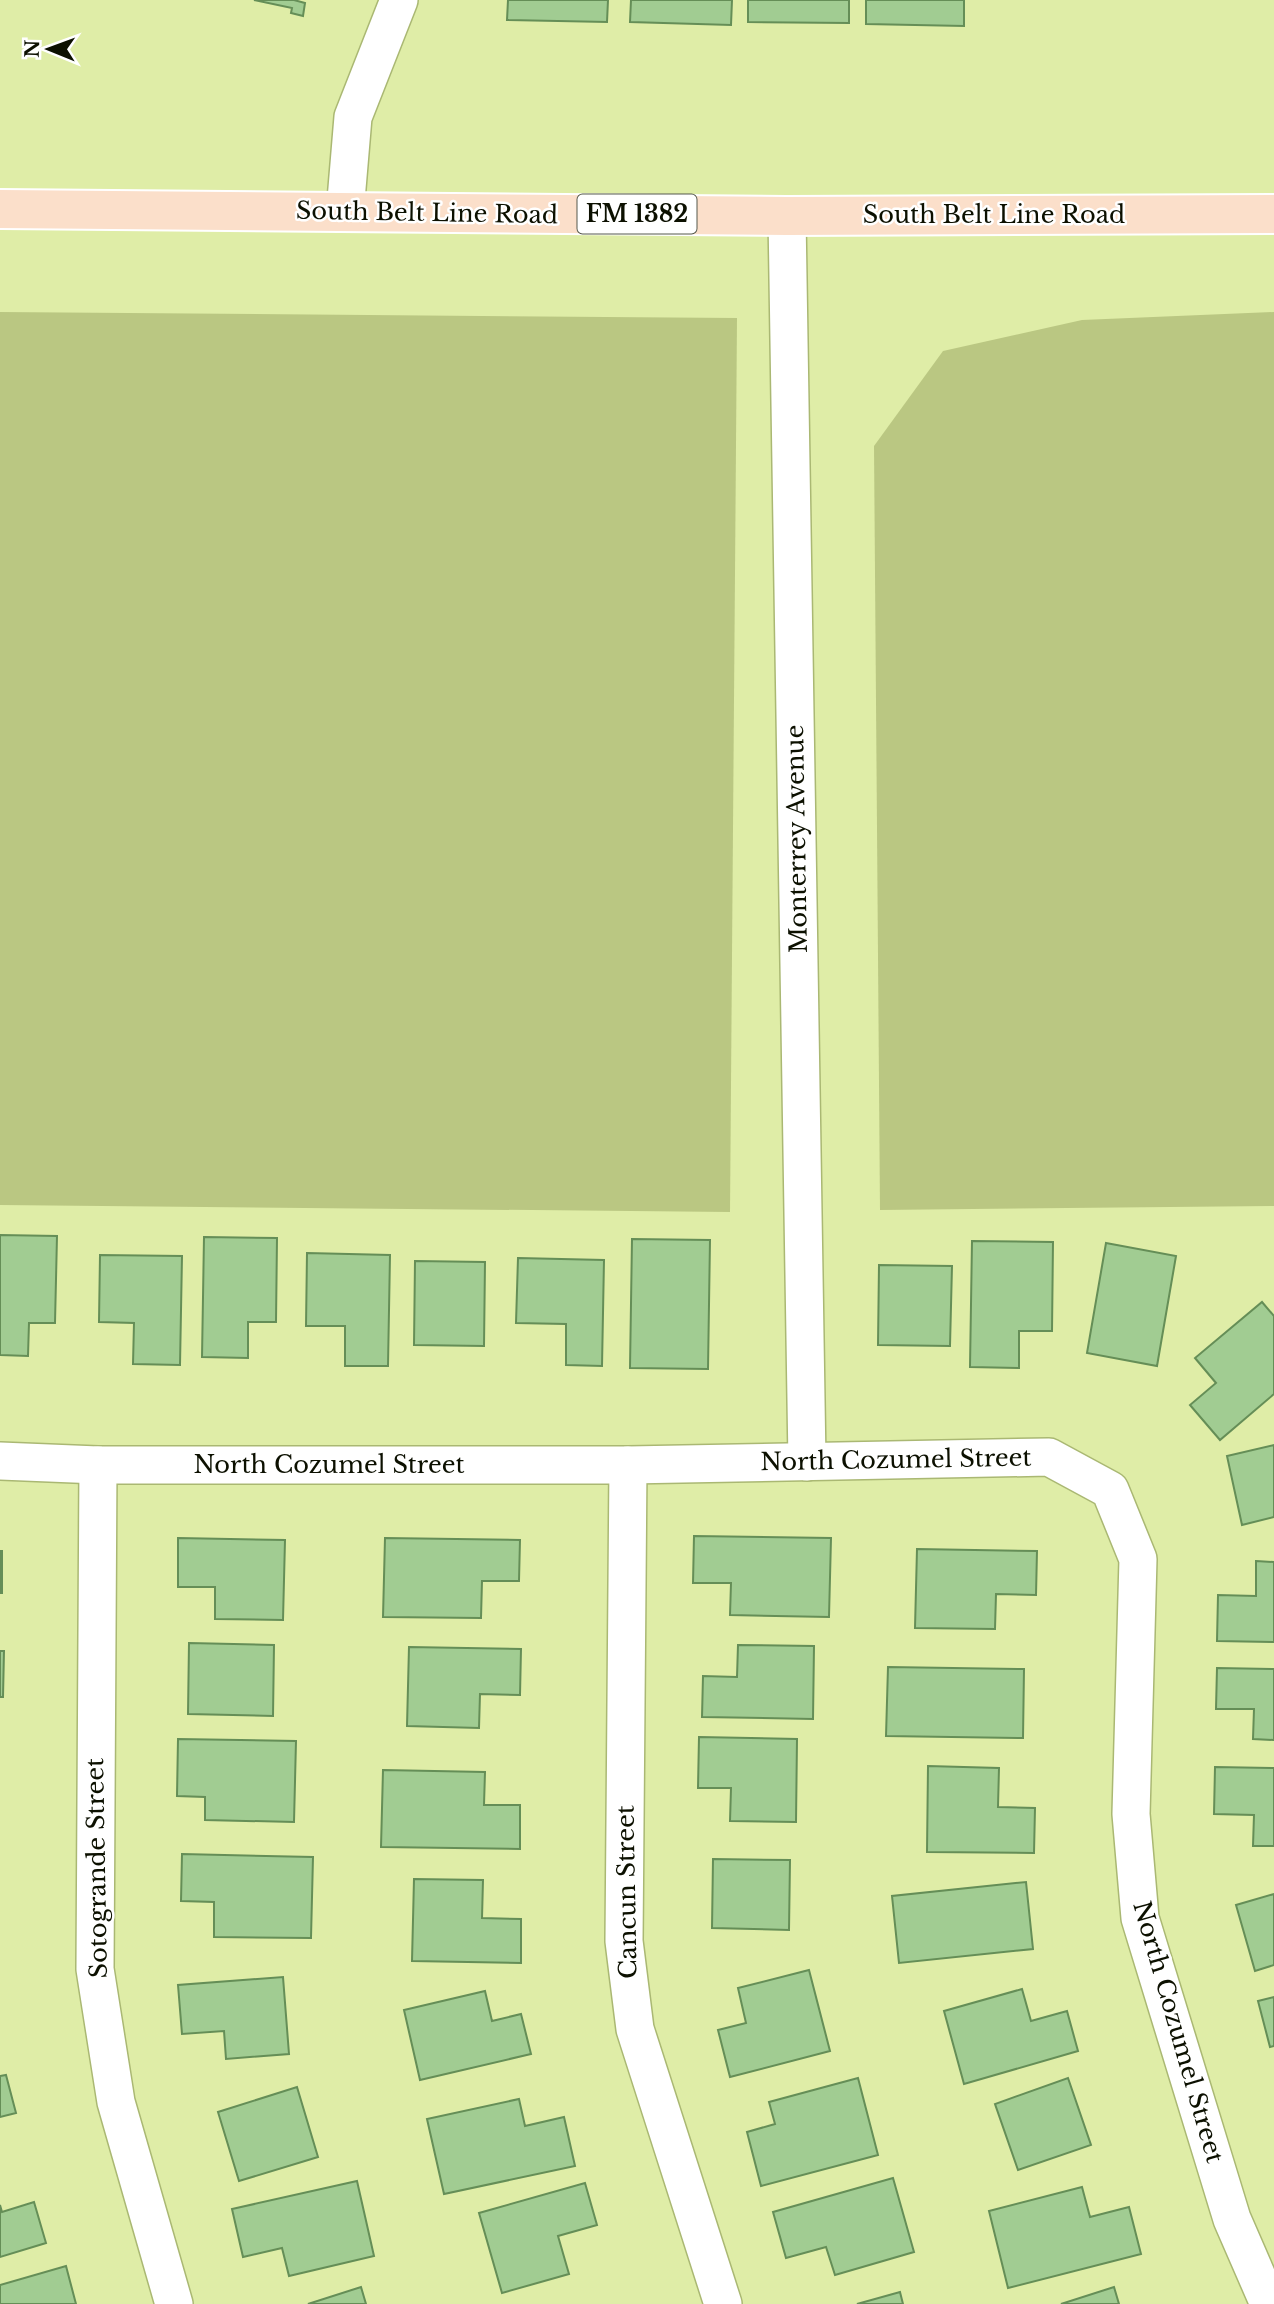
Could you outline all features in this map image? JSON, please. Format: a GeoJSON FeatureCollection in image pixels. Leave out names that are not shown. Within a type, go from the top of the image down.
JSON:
{"type":"FeatureCollection","features":[{"type":"Feature","properties":{"kind":"main road","name":"South Belt Line Road"},"geometry":{"type":"LineString","coordinates":[[0,209],[786,216],[1274,214]]}},
{"type":"Feature","properties":{"kind":"street"},"geometry":{"type":"LineString","coordinates":[[345,212],[353,117],[400,0]]}},
{"type":"Feature","properties":{"kind":"street","name":"Monterrey Avenue"},"geometry":{"type":"LineString","coordinates":[[786,216],[807,1462]]}},
{"type":"Feature","properties":{"kind":"street","name":"North Cozumel Street"},"geometry":{"type":"LineString","coordinates":[[0,1461],[98,1465],[628,1465],[1049,1457],[1110,1489],[1138,1559],[1131,1814],[1140,1918],[1232,2219],[1269,2304]]}},
{"type":"Feature","properties":{"kind":"street","name":"Sotogrande Street"},"geometry":{"type":"LineString","coordinates":[[98,1465],[95,1969],[116,2102],[174,2304]]}},
{"type":"Feature","properties":{"kind":"street","name":"Cancun Street"},"geometry":{"type":"LineString","coordinates":[[628,1465],[624,1941],[635,2029],[723,2304]]}},
{"type":"Feature","properties":{"kind":"green space"},"geometry":{"type":"Polygon","coordinates":[[[0,312],[737,318],[730,1212],[0,1205],[0,312]]]}},
{"type":"Feature","properties":{"kind":"green space"},"geometry":{"type":"Polygon","coordinates":[[[1274,312],[1274,1206],[880,1210],[874,446],[943,351],[1082,320],[1274,312]]]}},
{"type":"Feature","properties":{"kind":"building"},"geometry":{"type":"Polygon","coordinates":[[[254,0],[294,0],[305,3],[303,16],[291,13],[292,8],[254,0]]]}},
{"type":"Feature","properties":{"kind":"building"},"geometry":{"type":"Polygon","coordinates":[[[508,0],[608,0],[607,22],[507,20],[508,0]]]}},
{"type":"Feature","properties":{"kind":"building"},"geometry":{"type":"Polygon","coordinates":[[[631,0],[732,0],[731,25],[630,22],[631,0]]]}},
{"type":"Feature","properties":{"kind":"building"},"geometry":{"type":"Polygon","coordinates":[[[748,0],[849,0],[849,23],[748,22],[748,0]]]}},
{"type":"Feature","properties":{"kind":"building"},"geometry":{"type":"Polygon","coordinates":[[[866,0],[964,0],[964,26],[866,24],[866,0]]]}},
{"type":"Feature","properties":{"kind":"building"},"geometry":{"type":"Polygon","coordinates":[[[0,1235],[57,1236],[55,1323],[29,1323],[28,1356],[0,1355],[0,1235]]]}},
{"type":"Feature","properties":{"kind":"building"},"geometry":{"type":"Polygon","coordinates":[[[204,1237],[277,1238],[276,1322],[248,1322],[248,1358],[202,1357],[204,1237]]]}},
{"type":"Feature","properties":{"kind":"building"},"geometry":{"type":"Polygon","coordinates":[[[632,1239],[710,1240],[708,1369],[630,1368],[632,1239]]]}},
{"type":"Feature","properties":{"kind":"building"},"geometry":{"type":"Polygon","coordinates":[[[972,1241],[1053,1242],[1052,1331],[1019,1331],[1019,1368],[970,1367],[972,1241]]]}},
{"type":"Feature","properties":{"kind":"building"},"geometry":{"type":"Polygon","coordinates":[[[1106,1243],[1176,1256],[1157,1366],[1087,1353],[1106,1243]]]}},
{"type":"Feature","properties":{"kind":"building"},"geometry":{"type":"Polygon","coordinates":[[[307,1253],[390,1255],[388,1366],[345,1366],[345,1326],[306,1326],[307,1253]]]}},
{"type":"Feature","properties":{"kind":"building"},"geometry":{"type":"Polygon","coordinates":[[[100,1255],[182,1256],[180,1365],[133,1364],[134,1323],[99,1322],[100,1255]]]}},
{"type":"Feature","properties":{"kind":"building"},"geometry":{"type":"Polygon","coordinates":[[[518,1258],[604,1260],[602,1366],[566,1365],[566,1324],[516,1323],[518,1258]]]}},
{"type":"Feature","properties":{"kind":"building"},"geometry":{"type":"Polygon","coordinates":[[[415,1261],[485,1262],[484,1346],[414,1345],[415,1261]]]}},
{"type":"Feature","properties":{"kind":"building"},"geometry":{"type":"Polygon","coordinates":[[[879,1265],[952,1266],[950,1346],[878,1345],[879,1265]]]}},
{"type":"Feature","properties":{"kind":"building"},"geometry":{"type":"Polygon","coordinates":[[[1262,1302],[1274,1316],[1274,1394],[1220,1440],[1190,1405],[1216,1383],[1195,1358],[1262,1302]]]}},
{"type":"Feature","properties":{"kind":"building"},"geometry":{"type":"Polygon","coordinates":[[[1274,1445],[1274,1517],[1242,1525],[1227,1456],[1274,1445]]]}},
{"type":"Feature","properties":{"kind":"building"},"geometry":{"type":"Polygon","coordinates":[[[694,1536],[831,1538],[829,1617],[730,1615],[731,1583],[693,1583],[694,1536]]]}},
{"type":"Feature","properties":{"kind":"building"},"geometry":{"type":"Polygon","coordinates":[[[178,1538],[285,1540],[283,1620],[215,1619],[215,1587],[178,1587],[178,1538]]]}},
{"type":"Feature","properties":{"kind":"building"},"geometry":{"type":"Polygon","coordinates":[[[385,1538],[520,1540],[519,1581],[482,1581],[481,1618],[383,1617],[385,1538]]]}},
{"type":"Feature","properties":{"kind":"building"},"geometry":{"type":"Polygon","coordinates":[[[917,1549],[1037,1551],[1036,1595],[996,1594],[995,1629],[915,1628],[917,1549]]]}},
{"type":"Feature","properties":{"kind":"building"},"geometry":{"type":"Polygon","coordinates":[[[2,1551],[2,1593],[0,1593],[2,1551]]]}},
{"type":"Feature","properties":{"kind":"building"},"geometry":{"type":"Polygon","coordinates":[[[1256,1561],[1274,1562],[1274,1642],[1217,1641],[1218,1595],[1256,1596],[1256,1561]]]}},
{"type":"Feature","properties":{"kind":"building"},"geometry":{"type":"Polygon","coordinates":[[[189,1643],[274,1645],[273,1716],[188,1714],[189,1643]]]}},
{"type":"Feature","properties":{"kind":"building"},"geometry":{"type":"Polygon","coordinates":[[[738,1645],[814,1646],[813,1719],[702,1717],[703,1676],[737,1677],[738,1645]]]}},
{"type":"Feature","properties":{"kind":"building"},"geometry":{"type":"Polygon","coordinates":[[[409,1647],[521,1649],[520,1695],[480,1694],[479,1728],[407,1726],[409,1647]]]}},
{"type":"Feature","properties":{"kind":"building"},"geometry":{"type":"Polygon","coordinates":[[[0,1651],[4,1651],[3,1697],[0,1697],[0,1651]]]}},
{"type":"Feature","properties":{"kind":"building"},"geometry":{"type":"Polygon","coordinates":[[[888,1667],[1024,1669],[1023,1738],[886,1736],[888,1667]]]}},
{"type":"Feature","properties":{"kind":"building"},"geometry":{"type":"Polygon","coordinates":[[[1217,1668],[1274,1669],[1274,1740],[1253,1739],[1254,1709],[1216,1709],[1217,1668]]]}},
{"type":"Feature","properties":{"kind":"building"},"geometry":{"type":"Polygon","coordinates":[[[699,1737],[797,1739],[796,1822],[730,1821],[731,1788],[698,1788],[699,1737]]]}},
{"type":"Feature","properties":{"kind":"building"},"geometry":{"type":"Polygon","coordinates":[[[178,1739],[296,1741],[294,1822],[205,1820],[205,1797],[177,1796],[178,1739]]]}},
{"type":"Feature","properties":{"kind":"building"},"geometry":{"type":"Polygon","coordinates":[[[928,1766],[999,1768],[998,1807],[1035,1808],[1034,1853],[927,1852],[928,1766]]]}},
{"type":"Feature","properties":{"kind":"building"},"geometry":{"type":"Polygon","coordinates":[[[1215,1767],[1274,1768],[1274,1846],[1253,1846],[1254,1815],[1214,1814],[1215,1767]]]}},
{"type":"Feature","properties":{"kind":"building"},"geometry":{"type":"Polygon","coordinates":[[[383,1770],[485,1772],[484,1805],[520,1805],[520,1849],[381,1847],[383,1770]]]}},
{"type":"Feature","properties":{"kind":"building"},"geometry":{"type":"Polygon","coordinates":[[[182,1854],[313,1857],[311,1938],[214,1937],[214,1902],[181,1901],[182,1854]]]}},
{"type":"Feature","properties":{"kind":"building"},"geometry":{"type":"Polygon","coordinates":[[[713,1859],[790,1860],[789,1930],[712,1928],[713,1859]]]}},
{"type":"Feature","properties":{"kind":"building"},"geometry":{"type":"Polygon","coordinates":[[[414,1879],[483,1880],[482,1918],[521,1919],[521,1963],[412,1961],[414,1879]]]}},
{"type":"Feature","properties":{"kind":"building"},"geometry":{"type":"Polygon","coordinates":[[[1026,1882],[1033,1949],[899,1963],[892,1896],[1026,1882]]]}},
{"type":"Feature","properties":{"kind":"building"},"geometry":{"type":"Polygon","coordinates":[[[1274,1894],[1274,1965],[1255,1971],[1236,1905],[1274,1894]]]}},
{"type":"Feature","properties":{"kind":"building"},"geometry":{"type":"Polygon","coordinates":[[[809,1970],[830,2051],[730,2077],[718,2030],[746,2023],[738,1988],[809,1970]]]}},
{"type":"Feature","properties":{"kind":"building"},"geometry":{"type":"Polygon","coordinates":[[[283,1977],[289,2054],[226,2059],[224,2031],[182,2034],[178,1985],[283,1977]]]}},
{"type":"Feature","properties":{"kind":"building"},"geometry":{"type":"Polygon","coordinates":[[[1022,1989],[1031,2021],[1067,2011],[1078,2051],[964,2084],[944,2011],[1022,1989]]]}},
{"type":"Feature","properties":{"kind":"building"},"geometry":{"type":"Polygon","coordinates":[[[485,1991],[492,2021],[521,2014],[531,2054],[420,2080],[404,2010],[485,1991]]]}},
{"type":"Feature","properties":{"kind":"building"},"geometry":{"type":"Polygon","coordinates":[[[1274,1997],[1274,2046],[1270,2047],[1258,2001],[1274,1997]]]}},
{"type":"Feature","properties":{"kind":"building"},"geometry":{"type":"Polygon","coordinates":[[[6,2075],[16,2113],[0,2117],[0,2076],[6,2075]]]}},
{"type":"Feature","properties":{"kind":"building"},"geometry":{"type":"Polygon","coordinates":[[[858,2078],[878,2155],[761,2186],[747,2132],[775,2124],[769,2102],[858,2078]]]}},
{"type":"Feature","properties":{"kind":"building"},"geometry":{"type":"Polygon","coordinates":[[[1068,2078],[1091,2145],[1018,2170],[995,2104],[1068,2078]]]}},
{"type":"Feature","properties":{"kind":"building"},"geometry":{"type":"Polygon","coordinates":[[[297,2087],[318,2157],[239,2181],[218,2112],[297,2087]]]}},
{"type":"Feature","properties":{"kind":"building"},"geometry":{"type":"Polygon","coordinates":[[[519,2099],[525,2126],[564,2117],[575,2166],[444,2194],[427,2119],[519,2099]]]}},
{"type":"Feature","properties":{"kind":"building"},"geometry":{"type":"Polygon","coordinates":[[[893,2178],[914,2252],[835,2275],[826,2247],[786,2258],[773,2212],[893,2178]]]}},
{"type":"Feature","properties":{"kind":"building"},"geometry":{"type":"Polygon","coordinates":[[[357,2181],[374,2256],[289,2276],[282,2248],[243,2257],[232,2209],[357,2181]]]}},
{"type":"Feature","properties":{"kind":"building"},"geometry":{"type":"Polygon","coordinates":[[[585,2183],[597,2225],[558,2236],[569,2274],[502,2293],[479,2213],[585,2183]]]}},
{"type":"Feature","properties":{"kind":"building"},"geometry":{"type":"Polygon","coordinates":[[[1082,2187],[1090,2217],[1129,2207],[1141,2254],[1008,2288],[989,2211],[1082,2187]]]}},
{"type":"Feature","properties":{"kind":"building"},"geometry":{"type":"Polygon","coordinates":[[[34,2202],[46,2243],[0,2257],[0,2205],[2,2212],[34,2202]]]}},
{"type":"Feature","properties":{"kind":"building"},"geometry":{"type":"Polygon","coordinates":[[[66,2266],[76,2304],[0,2304],[0,2285],[66,2266]]]}},
{"type":"Feature","properties":{"kind":"building"},"geometry":{"type":"Polygon","coordinates":[[[361,2287],[366,2304],[308,2304],[361,2287]]]}},
{"type":"Feature","properties":{"kind":"building"},"geometry":{"type":"Polygon","coordinates":[[[1114,2287],[1119,2304],[1061,2304],[1114,2287]]]}},
{"type":"Feature","properties":{"kind":"building"},"geometry":{"type":"Polygon","coordinates":[[[900,2292],[903,2304],[857,2304],[900,2292]]]}}]}
